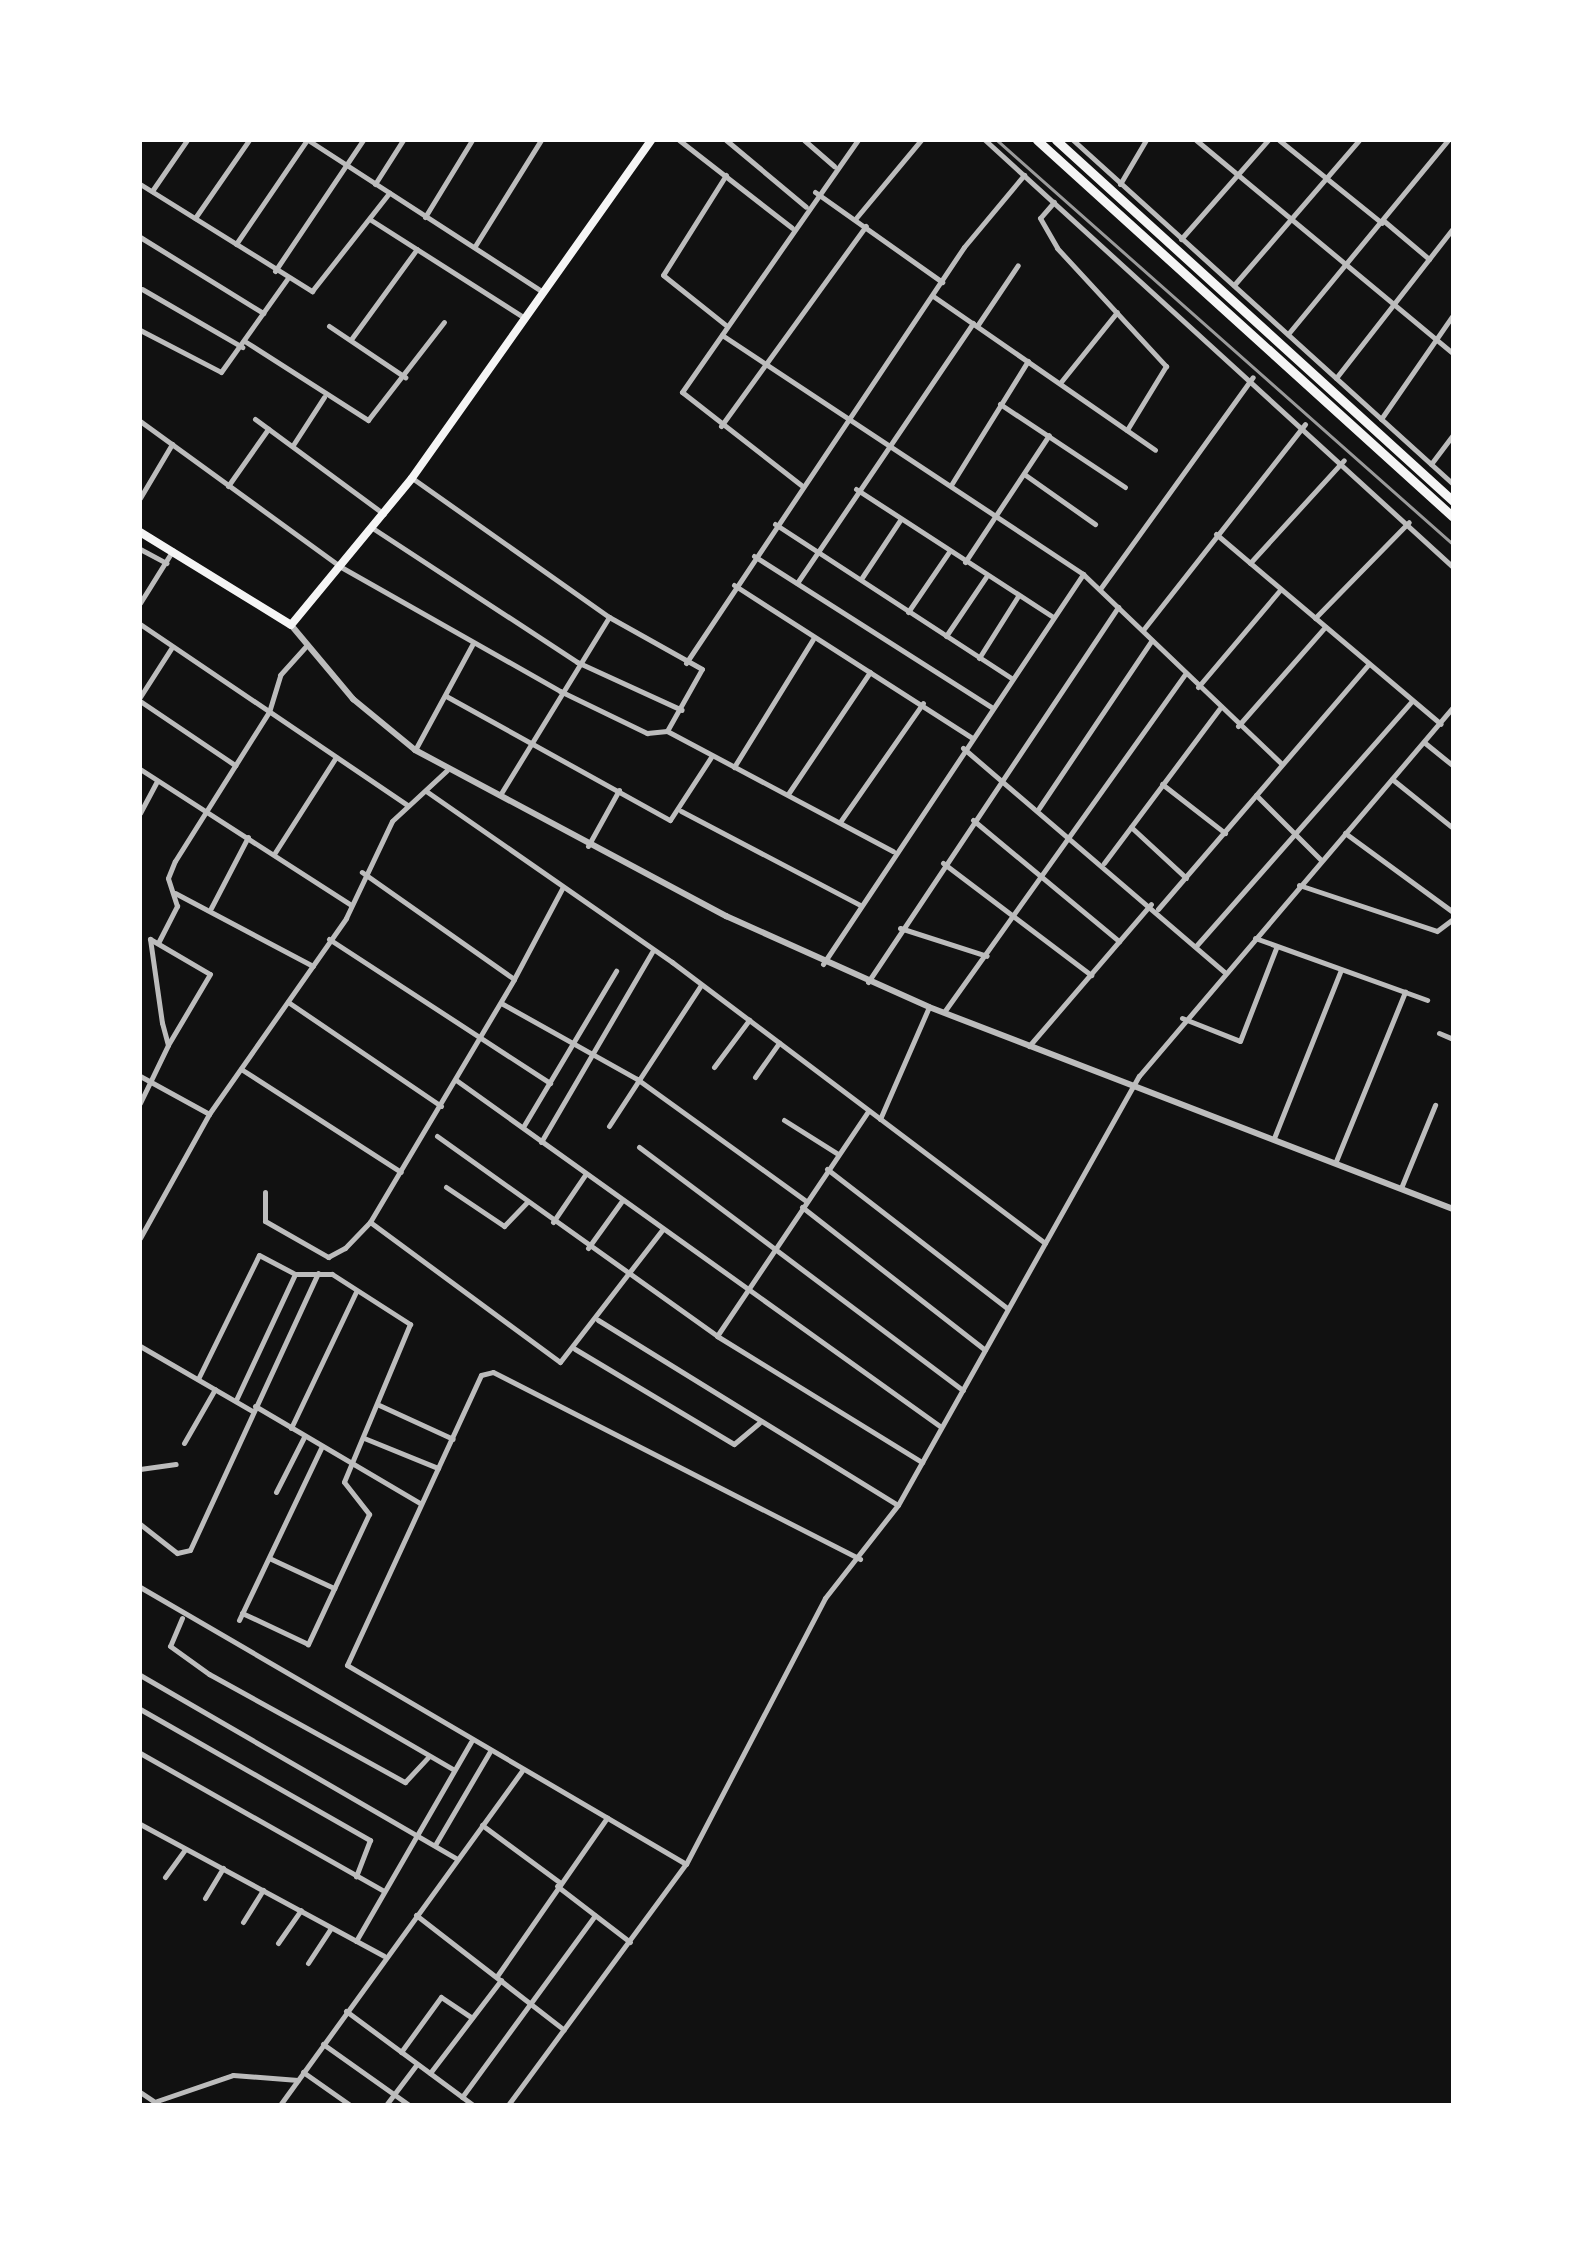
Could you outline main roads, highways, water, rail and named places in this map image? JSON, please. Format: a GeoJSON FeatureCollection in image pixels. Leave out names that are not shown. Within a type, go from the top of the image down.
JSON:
{"type":"FeatureCollection","features":[{"type":"Feature","properties":{"kind":"highway"},"geometry":{"type":"LineString","coordinates":[[1056,140],[1453,501]]}},
{"type":"Feature","properties":{"kind":"highway"},"geometry":{"type":"LineString","coordinates":[[1038,142],[1453,517]]}},
{"type":"Feature","properties":{"kind":"main road"},"geometry":{"type":"LineString","coordinates":[[140,532],[291,625],[374,529],[412,478],[651,140]]}},
{"type":"Feature","properties":{"kind":"railway"},"geometry":{"type":"LineString","coordinates":[[997,140],[1453,544]]}}]}
